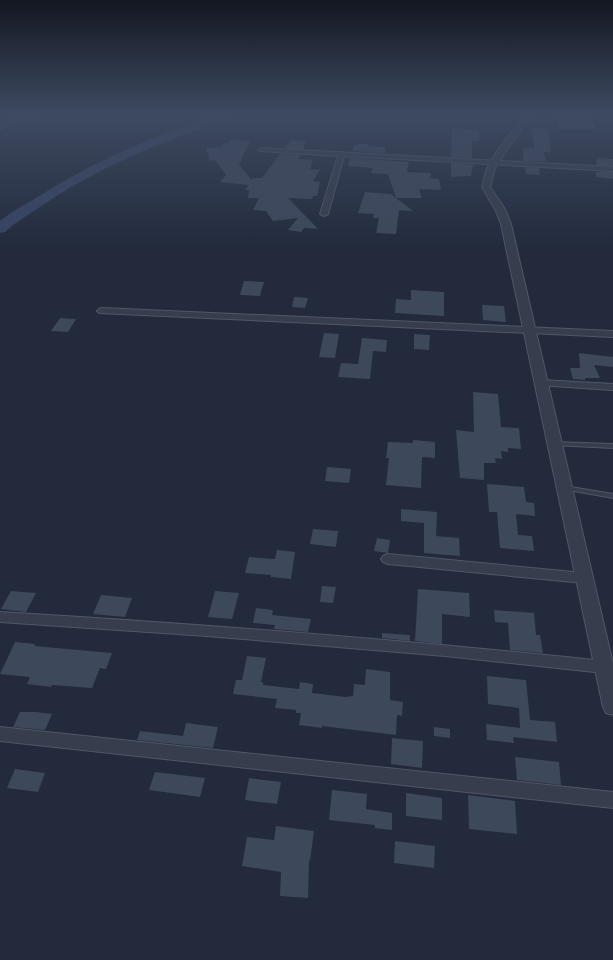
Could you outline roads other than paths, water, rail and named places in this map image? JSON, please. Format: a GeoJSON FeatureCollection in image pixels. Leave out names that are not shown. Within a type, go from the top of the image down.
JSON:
{"type":"FeatureCollection","features":[{"type":"Feature","properties":{"kind":"street"},"geometry":{"type":"LineString","coordinates":[[324,214],[340,158]]}},
{"type":"Feature","properties":{"kind":"street"},"geometry":{"type":"LineString","coordinates":[[380,158],[613,169]]}},
{"type":"Feature","properties":{"kind":"street"},"geometry":{"type":"LineString","coordinates":[[497,158],[486,187],[500,209],[506,224],[584,578],[609,667],[613,707]]}},
{"type":"Feature","properties":{"kind":"street"},"geometry":{"type":"LineString","coordinates":[[102,312],[613,334]]}},
{"type":"Feature","properties":{"kind":"street"},"geometry":{"type":"LineString","coordinates":[[541,383],[613,387]]}},
{"type":"Feature","properties":{"kind":"street"},"geometry":{"type":"LineString","coordinates":[[388,559],[584,578]]}},
{"type":"Feature","properties":{"kind":"street"},"geometry":{"type":"LineString","coordinates":[[0,618],[215,631],[445,650],[609,667]]}},
{"type":"Feature","properties":{"kind":"street"},"geometry":{"type":"LineString","coordinates":[[0,734],[613,800]]}},
{"type":"Feature","properties":{"kind":"lane"},"geometry":{"type":"LineString","coordinates":[[554,444],[613,446]]}},
{"type":"Feature","properties":{"kind":"lane"},"geometry":{"type":"LineString","coordinates":[[564,488],[613,496]]}},
{"type":"Feature","properties":{"kind":"waterway"},"geometry":{"type":"LineString","coordinates":[[0,229],[8,222],[62,187],[119,158]]}}]}
